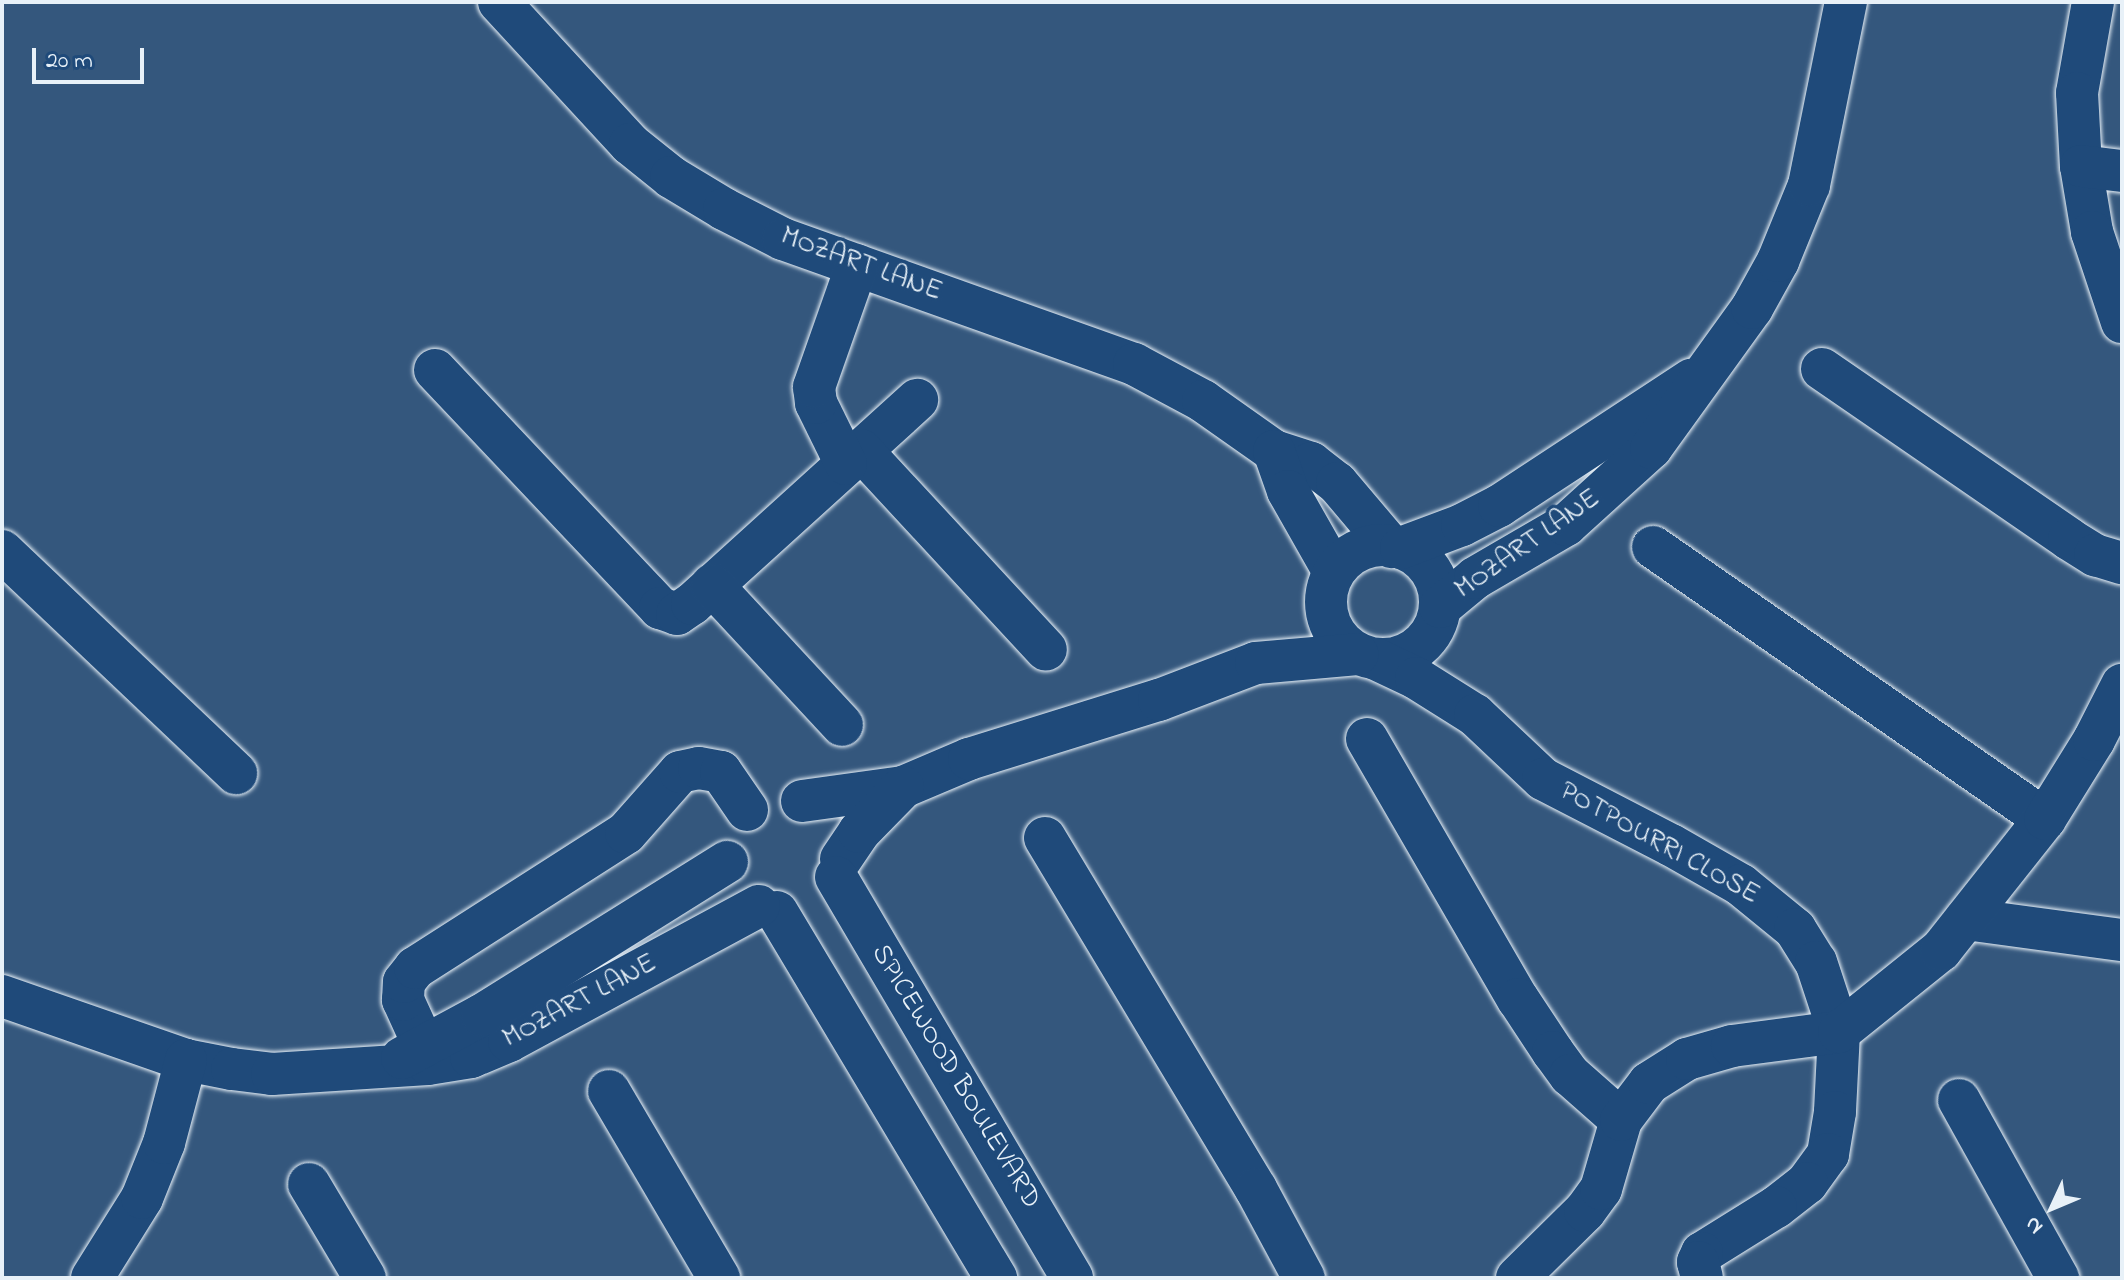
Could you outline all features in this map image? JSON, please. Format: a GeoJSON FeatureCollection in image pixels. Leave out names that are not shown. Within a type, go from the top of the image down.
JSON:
{"type":"FeatureCollection","features":[{"type":"Feature","properties":{"kind":"street","name":"MOZART LANE"},"geometry":{"type":"LineString","coordinates":[[499,2],[595,109],[671,177],[754,226],[1134,364],[1203,401],[1274,451],[1311,463],[1337,483],[1396,548],[1462,525],[1499,506],[1706,371]]}},
{"type":"Feature","properties":{"kind":"street","name":"MOZART LANE"},"geometry":{"type":"LineString","coordinates":[[1438,616],[1475,578],[1566,525],[1604,493],[1663,435],[1752,308],[1778,261],[1809,185],[1846,2]]}},
{"type":"Feature","properties":{"kind":"street"},"geometry":{"type":"LineString","coordinates":[[2093,2],[2077,93],[2081,166],[2092,232],[2122,322]]}},
{"type":"Feature","properties":{"kind":"street"},"geometry":{"type":"LineString","coordinates":[[2081,166],[2122,171]]}},
{"type":"Feature","properties":{"kind":"street"},"geometry":{"type":"LineString","coordinates":[[857,265],[814,387],[816,403],[854,457],[1046,650]]}},
{"type":"Feature","properties":{"kind":"street"},"geometry":{"type":"LineString","coordinates":[[1822,369],[2069,539],[2095,555],[2122,563]]}},
{"type":"Feature","properties":{"kind":"street"},"geometry":{"type":"LineString","coordinates":[[435,370],[660,608],[677,614],[917,400]]}},
{"type":"Feature","properties":{"kind":"street"},"geometry":{"type":"LineString","coordinates":[[1274,451],[1288,491],[1330,581],[1326,609],[1332,628],[1343,643],[1367,656]]}},
{"type":"Feature","properties":{"kind":"street"},"geometry":{"type":"LineString","coordinates":[[1653,547],[2045,819]]}},
{"type":"Feature","properties":{"kind":"street"},"geometry":{"type":"LineString","coordinates":[[802,801],[903,787],[969,759],[1159,700],[1256,663],[1367,656],[1394,658],[1412,651],[1426,640],[1438,616],[1438,588],[1431,571],[1418,557],[1396,548],[1363,549],[1347,558],[1289,633],[1256,663]]}},
{"type":"Feature","properties":{"kind":"street"},"geometry":{"type":"LineString","coordinates":[[2,551],[236,773]]}},
{"type":"Feature","properties":{"kind":"street"},"geometry":{"type":"LineString","coordinates":[[712,585],[842,725]]}},
{"type":"Feature","properties":{"kind":"street","name":"POTPOURRI CLOSE"},"geometry":{"type":"LineString","coordinates":[[1438,616],[1455,676],[1475,715]]}},
{"type":"Feature","properties":{"kind":"street","name":"POTPOURRI CLOSE"},"geometry":{"type":"LineString","coordinates":[[1367,656],[1416,678],[1475,715],[1543,779],[1671,845],[1741,885],[1775,911],[1795,929],[1816,962],[1839,1032]]}},
{"type":"Feature","properties":{"kind":"street"},"geometry":{"type":"LineString","coordinates":[[1517,1278],[1585,1211],[1601,1189],[1621,1120],[1649,1083],[1687,1059],[1732,1046],[1839,1032],[1941,950],[2045,819],[2094,740],[2122,685]]}},
{"type":"Feature","properties":{"kind":"street"},"geometry":{"type":"LineString","coordinates":[[1367,739],[1544,1039],[1570,1075],[1621,1120]]}},
{"type":"Feature","properties":{"kind":"street"},"geometry":{"type":"LineString","coordinates":[[407,1055],[404,982],[415,968],[626,833],[654,797],[680,772],[699,768],[721,772],[747,810]]}},
{"type":"Feature","properties":{"kind":"street"},"geometry":{"type":"LineString","coordinates":[[838,868],[839,841],[832,824],[819,809],[802,801],[783,798],[764,801],[747,810],[735,825],[728,843],[727,862],[733,880],[744,896],[768,909],[795,911],[813,904],[827,892],[859,832],[903,787]]}},
{"type":"Feature","properties":{"kind":"street"},"geometry":{"type":"LineString","coordinates":[[1045,838],[1256,1189],[1304,1278]]}},
{"type":"Feature","properties":{"kind":"street","name":"MOZART LANE"},"geometry":{"type":"LineString","coordinates":[[407,1055],[482,1015],[727,862]]}},
{"type":"Feature","properties":{"kind":"street","name":"SPICEWOOD BOULEVARD"},"geometry":{"type":"LineString","coordinates":[[838,868],[1072,1278]]}},
{"type":"Feature","properties":{"kind":"street","name":"MOZART LANE"},"geometry":{"type":"LineString","coordinates":[[2,996],[186,1060],[272,1074],[407,1055],[450,1061],[509,1041],[768,909]]}},
{"type":"Feature","properties":{"kind":"street"},"geometry":{"type":"LineString","coordinates":[[768,909],[996,1278]]}},
{"type":"Feature","properties":{"kind":"street"},"geometry":{"type":"LineString","coordinates":[[1966,919],[2122,940]]}},
{"type":"Feature","properties":{"kind":"street"},"geometry":{"type":"LineString","coordinates":[[1702,1278],[1698,1262],[1702,1253],[1776,1207],[1807,1183],[1828,1154],[1835,1112],[1839,1032]]}},
{"type":"Feature","properties":{"kind":"street"},"geometry":{"type":"LineString","coordinates":[[92,1278],[142,1198],[164,1143],[186,1060]]}},
{"type":"Feature","properties":{"kind":"street"},"geometry":{"type":"LineString","coordinates":[[609,1091],[719,1278]]}},
{"type":"Feature","properties":{"kind":"street"},"geometry":{"type":"LineString","coordinates":[[1959,1100],[2058,1278]]}},
{"type":"Feature","properties":{"kind":"street"},"geometry":{"type":"LineString","coordinates":[[309,1184],[365,1278]]}}]}
